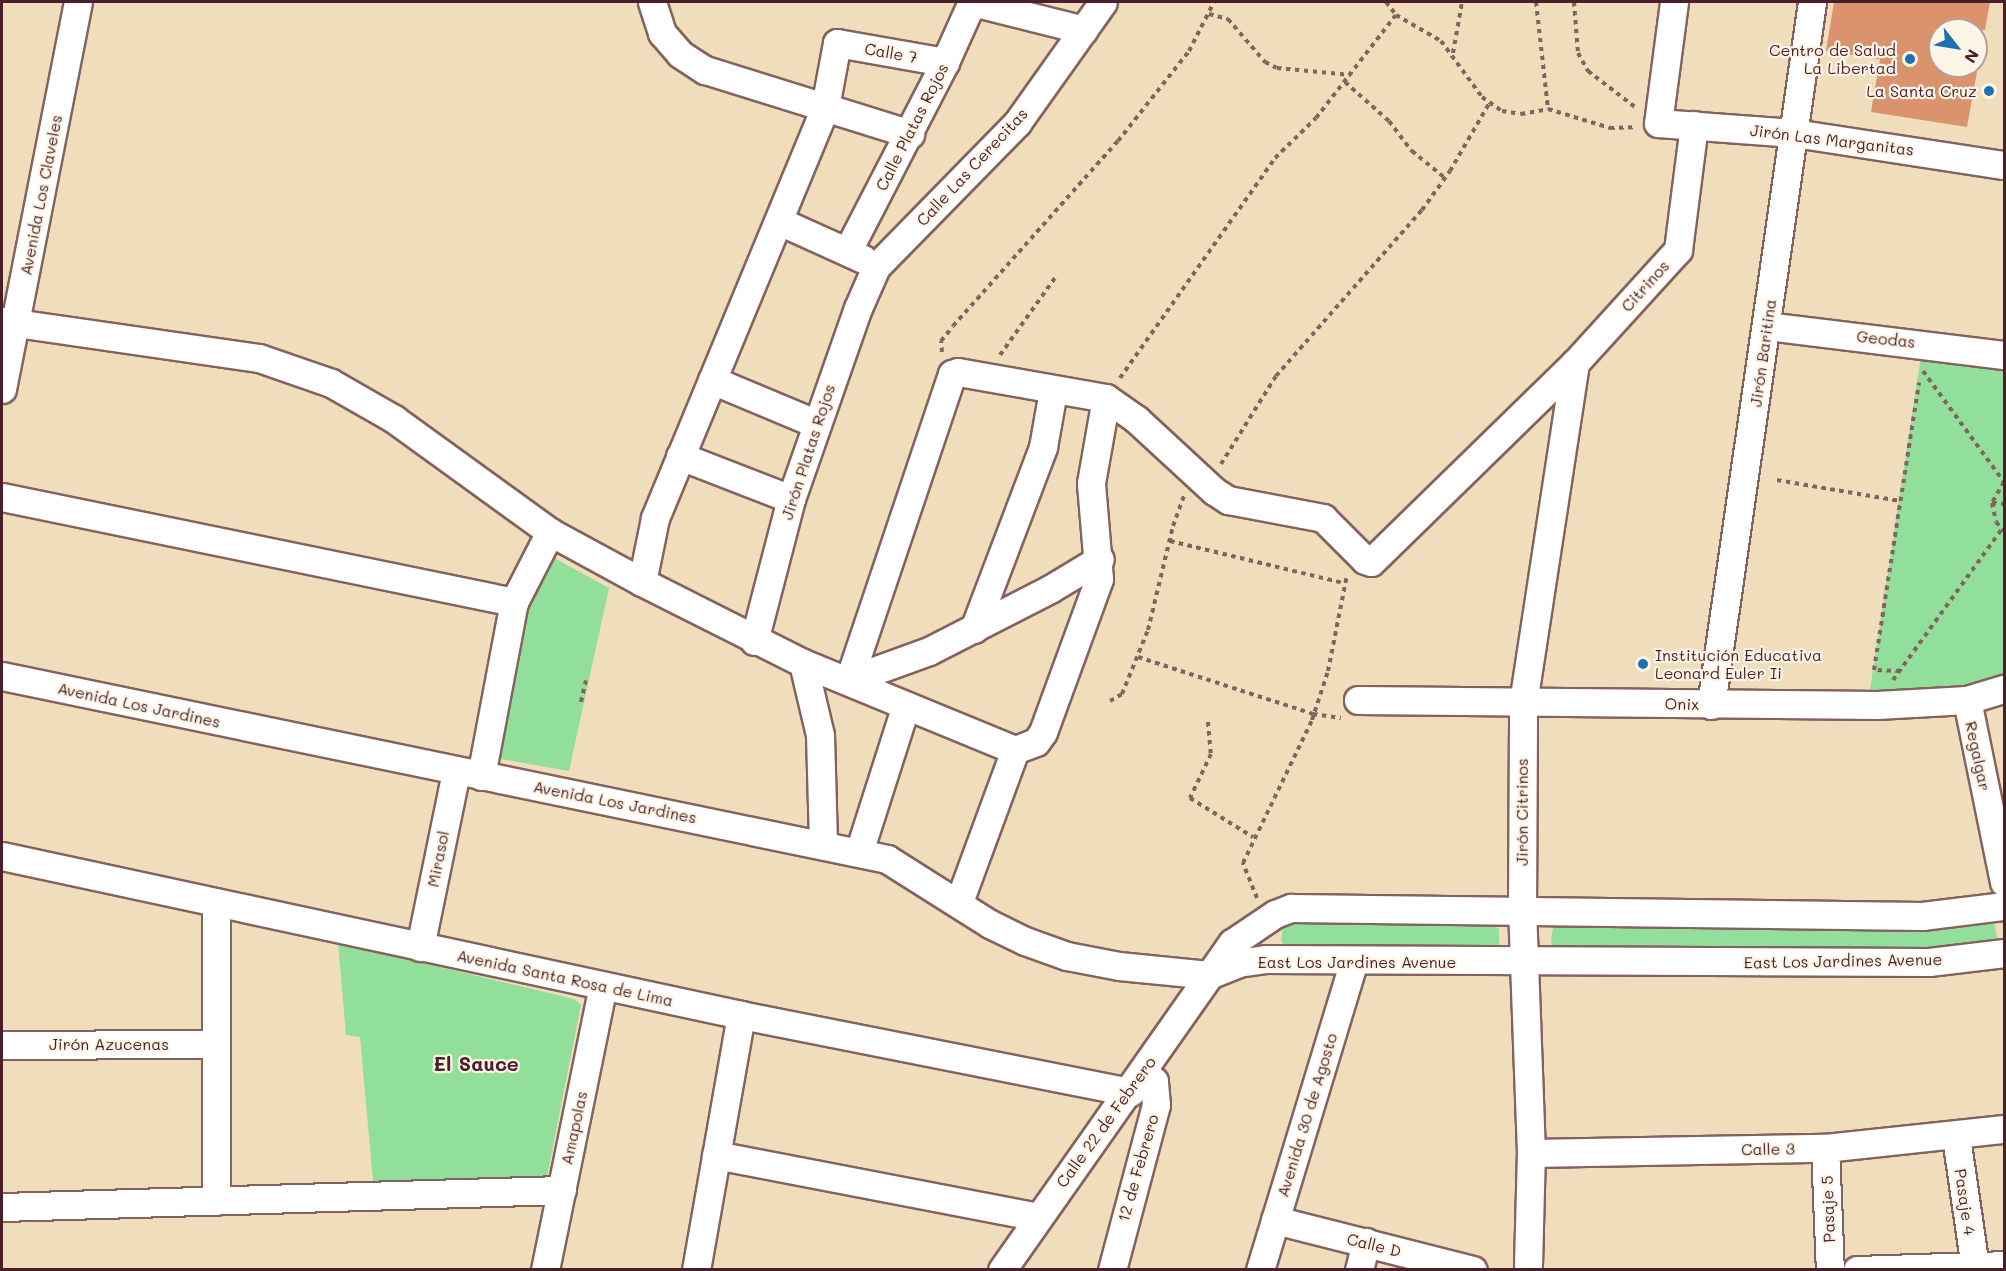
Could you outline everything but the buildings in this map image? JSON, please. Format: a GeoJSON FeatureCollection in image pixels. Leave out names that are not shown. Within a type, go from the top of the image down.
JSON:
{"type":"FeatureCollection","features":[{"type":"Feature","properties":{"kind":"street","name":"Avenida Los Claveles"},"geometry":{"type":"LineString","coordinates":[[2,389],[9,323],[78,2]]}},
{"type":"Feature","properties":{"kind":"street"},"geometry":{"type":"LineString","coordinates":[[652,2],[662,33],[680,54],[705,70],[910,134]]}},
{"type":"Feature","properties":{"kind":"street"},"geometry":{"type":"LineString","coordinates":[[972,2],[1084,30]]}},
{"type":"Feature","properties":{"kind":"street","name":"Calle Platas Rojos"},"geometry":{"type":"LineString","coordinates":[[848,250],[910,134],[972,2]]}},
{"type":"Feature","properties":{"kind":"street","name":"Calle Las Cerecitas"},"geometry":{"type":"LineString","coordinates":[[876,267],[1017,123],[1103,2]]}},
{"type":"Feature","properties":{"kind":"street"},"geometry":{"type":"LineString","coordinates":[[1652,122],[1674,2]]}},
{"type":"Feature","properties":{"kind":"street","name":"Jirón Baritina"},"geometry":{"type":"LineString","coordinates":[[1711,705],[1812,2]]}},
{"type":"Feature","properties":{"kind":"street","name":"Calle 7"},"geometry":{"type":"LineString","coordinates":[[825,107],[837,43],[945,62]]}},
{"type":"Feature","properties":{"kind":"street"},"geometry":{"type":"LineString","coordinates":[[642,582],[654,518],[825,107]]}},
{"type":"Feature","properties":{"kind":"street","name":"Jirón Las Marganitas"},"geometry":{"type":"LineString","coordinates":[[1652,122],[1794,133],[2004,165]]}},
{"type":"Feature","properties":{"kind":"street","name":"Citrinos"},"geometry":{"type":"LineString","coordinates":[[1355,548],[1371,562],[1575,363],[1678,250],[1694,125]]}},
{"type":"Feature","properties":{"kind":"street"},"geometry":{"type":"LineString","coordinates":[[779,221],[848,250],[876,267]]}},
{"type":"Feature","properties":{"kind":"street","name":"Jirón Platas Rojos"},"geometry":{"type":"LineString","coordinates":[[754,641],[791,499],[876,267]]}},
{"type":"Feature","properties":{"kind":"street"},"geometry":{"type":"LineString","coordinates":[[9,323],[259,358],[331,383],[394,419],[550,532],[642,582],[754,641],[1015,750],[1036,742],[1042,732],[1099,579],[1100,559],[1091,483],[1106,398]]}},
{"type":"Feature","properties":{"kind":"street","name":"Geodas"},"geometry":{"type":"LineString","coordinates":[[1767,326],[2004,355]]}},
{"type":"Feature","properties":{"kind":"street","name":"Jirón Citrinos"},"geometry":{"type":"LineString","coordinates":[[1528,1265],[1531,1153],[1522,913],[1523,703],[1575,363]]}},
{"type":"Feature","properties":{"kind":"street"},"geometry":{"type":"LineString","coordinates":[[849,680],[949,380],[958,372],[1053,391],[1106,398],[1136,419],[1194,473],[1228,500],[1323,518],[1355,548]]}},
{"type":"Feature","properties":{"kind":"street"},"geometry":{"type":"LineString","coordinates":[[712,380],[817,424]]}},
{"type":"Feature","properties":{"kind":"street"},"geometry":{"type":"LineString","coordinates":[[974,629],[1043,447],[1053,391]]}},
{"type":"Feature","properties":{"kind":"street"},"geometry":{"type":"LineString","coordinates":[[680,456],[791,499]]}},
{"type":"Feature","properties":{"kind":"street"},"geometry":{"type":"LineString","coordinates":[[2,497],[513,602]]}},
{"type":"Feature","properties":{"kind":"street","name":"Mirasol"},"geometry":{"type":"LineString","coordinates":[[420,947],[513,602],[550,532]]}},
{"type":"Feature","properties":{"kind":"street"},"geometry":{"type":"LineString","coordinates":[[849,680],[911,658],[974,629],[1100,559]]}},
{"type":"Feature","properties":{"kind":"street"},"geometry":{"type":"LineString","coordinates":[[803,663],[820,735],[822,843]]}},
{"type":"Feature","properties":{"kind":"street","name":"Avenida Los Jardines"},"geometry":{"type":"LineString","coordinates":[[2,676],[468,774],[822,843],[888,859],[959,902],[990,924],[1067,956],[1119,966],[1209,975]]}},
{"type":"Feature","properties":{"kind":"street","name":"Onix"},"geometry":{"type":"LineString","coordinates":[[1362,700],[1877,705],[1967,700],[2004,689]]}},
{"type":"Feature","properties":{"kind":"street","name":"Regalgar"},"geometry":{"type":"LineString","coordinates":[[1967,700],[2004,882]]}},
{"type":"Feature","properties":{"kind":"street"},"geometry":{"type":"LineString","coordinates":[[859,852],[906,705]]}},
{"type":"Feature","properties":{"kind":"street"},"geometry":{"type":"LineString","coordinates":[[959,902],[1015,750]]}},
{"type":"Feature","properties":{"kind":"street","name":"Avenida Santa Rosa de Lima"},"geometry":{"type":"LineString","coordinates":[[2,856],[216,904],[741,1015],[1136,1082]]}},
{"type":"Feature","properties":{"kind":"street"},"geometry":{"type":"LineString","coordinates":[[216,904],[216,1201]]}},
{"type":"Feature","properties":{"kind":"street","name":"East Los Jardines Avenue"},"geometry":{"type":"LineString","coordinates":[[1209,975],[1232,944],[1269,917],[1291,908],[1522,913],[1922,916],[2004,906]]}},
{"type":"Feature","properties":{"kind":"street","name":"East Los Jardines Avenue"},"geometry":{"type":"LineString","coordinates":[[1209,975],[1238,963],[1265,959],[1524,963],[1929,962],[2004,953]]}},
{"type":"Feature","properties":{"kind":"street","name":"Avenida 30 de Agosto"},"geometry":{"type":"LineString","coordinates":[[1260,1269],[1354,961]]}},
{"type":"Feature","properties":{"kind":"street","name":"Calle 22 de Febrero"},"geometry":{"type":"LineString","coordinates":[[1002,1269],[1136,1082],[1209,975]]}},
{"type":"Feature","properties":{"kind":"street","name":"Amapolas"},"geometry":{"type":"LineString","coordinates":[[545,1269],[603,986]]}},
{"type":"Feature","properties":{"kind":"street"},"geometry":{"type":"LineString","coordinates":[[696,1269],[741,1015]]}},
{"type":"Feature","properties":{"kind":"street","name":"Jirón Azucenas"},"geometry":{"type":"LineString","coordinates":[[2,1045],[216,1044]]}},
{"type":"Feature","properties":{"kind":"street","name":"12 de Febrero"},"geometry":{"type":"LineString","coordinates":[[1112,1269],[1156,1105],[1154,1081],[1136,1082]]}},
{"type":"Feature","properties":{"kind":"street","name":"Calle 3"},"geometry":{"type":"LineString","coordinates":[[1531,1153],[1825,1148],[1956,1137],[2004,1129]]}},
{"type":"Feature","properties":{"kind":"street","name":"Pasaje 4"},"geometry":{"type":"LineString","coordinates":[[1956,1137],[1975,1267]]}},
{"type":"Feature","properties":{"kind":"street","name":"Pasaje 5"},"geometry":{"type":"LineString","coordinates":[[1825,1148],[1830,1269]]}},
{"type":"Feature","properties":{"kind":"street"},"geometry":{"type":"LineString","coordinates":[[716,1155],[1038,1217]]}},
{"type":"Feature","properties":{"kind":"street"},"geometry":{"type":"LineString","coordinates":[[2,1207],[562,1190]]}},
{"type":"Feature","properties":{"kind":"street","name":"Calle D"},"geometry":{"type":"LineString","coordinates":[[1275,1220],[1473,1269]]}},
{"type":"Feature","properties":{"kind":"street"},"geometry":{"type":"LineString","coordinates":[[1359,1269],[1366,1242]]}},
{"type":"Feature","properties":{"kind":"street"},"geometry":{"type":"LineString","coordinates":[[1857,1269],[2004,1265]]}},
{"type":"Feature","properties":{"kind":"path"},"geometry":{"type":"LineString","coordinates":[[958,372],[939,348],[940,341],[1118,141],[1189,51],[1214,2]]}},
{"type":"Feature","properties":{"kind":"path"},"geometry":{"type":"LineString","coordinates":[[1386,2],[1396,15],[1441,41],[1453,53],[1490,102],[1502,111],[1521,114],[1548,110],[1610,128],[1636,127],[1652,122]]}},
{"type":"Feature","properties":{"kind":"path"},"geometry":{"type":"LineString","coordinates":[[1453,53],[1462,2]]}},
{"type":"Feature","properties":{"kind":"path"},"geometry":{"type":"LineString","coordinates":[[1536,2],[1548,110]]}},
{"type":"Feature","properties":{"kind":"path"},"geometry":{"type":"LineString","coordinates":[[1574,2],[1578,53],[1588,71],[1611,85],[1652,122]]}},
{"type":"Feature","properties":{"kind":"path"},"geometry":{"type":"LineString","coordinates":[[1209,14],[1228,19],[1265,62],[1277,68],[1351,75]]}},
{"type":"Feature","properties":{"kind":"path"},"geometry":{"type":"LineString","coordinates":[[1106,398],[1275,158],[1316,118],[1396,15]]}},
{"type":"Feature","properties":{"kind":"path"},"geometry":{"type":"LineString","coordinates":[[1345,82],[1389,121],[1412,151],[1445,178]]}},
{"type":"Feature","properties":{"kind":"path"},"geometry":{"type":"LineString","coordinates":[[1228,500],[1219,468],[1276,376],[1313,330],[1382,258],[1445,178],[1490,102]]}},
{"type":"Feature","properties":{"kind":"path"},"geometry":{"type":"LineString","coordinates":[[990,379],[1003,350],[1055,278]]}},
{"type":"Feature","properties":{"kind":"path"},"geometry":{"type":"LineString","coordinates":[[1887,689],[2003,530],[1992,513],[1992,503],[2004,482],[1921,368]]}},
{"type":"Feature","properties":{"kind":"path"},"geometry":{"type":"LineString","coordinates":[[1900,671],[1874,670],[1919,382]]}},
{"type":"Feature","properties":{"kind":"path"},"geometry":{"type":"LineString","coordinates":[[1110,701],[1122,694],[1138,657],[1161,586],[1170,541],[1194,473]]}},
{"type":"Feature","properties":{"kind":"path"},"geometry":{"type":"LineString","coordinates":[[1777,480],[1900,501]]}},
{"type":"Feature","properties":{"kind":"path"},"geometry":{"type":"LineString","coordinates":[[1992,503],[2004,504]]}},
{"type":"Feature","properties":{"kind":"path"},"geometry":{"type":"LineString","coordinates":[[1170,541],[1344,583]]}},
{"type":"Feature","properties":{"kind":"path"},"geometry":{"type":"LineString","coordinates":[[1269,917],[1250,888],[1244,863],[1253,837],[1314,714],[1328,671],[1344,583],[1355,548]]}},
{"type":"Feature","properties":{"kind":"path"},"geometry":{"type":"LineString","coordinates":[[1138,657],[1314,714],[1363,721],[1362,700]]}},
{"type":"Feature","properties":{"kind":"path"},"geometry":{"type":"LineString","coordinates":[[581,702],[586,681]]}},
{"type":"Feature","properties":{"kind":"path"},"geometry":{"type":"LineString","coordinates":[[1208,723],[1211,754],[1190,798],[1253,837]]}},
{"type":"Feature","properties":{"kind":"green space"},"geometry":{"type":"Polygon","coordinates":[[[1923,343],[2004,356],[2004,688],[1868,703],[1923,343]]]}},
{"type":"Feature","properties":{"kind":"green space"},"geometry":{"type":"Polygon","coordinates":[[[543,552],[609,588],[569,771],[490,757],[520,600],[543,552]]]}},
{"type":"Feature","properties":{"kind":"green space"},"geometry":{"type":"Polygon","coordinates":[[[1294,920],[1493,925],[1499,929],[1499,945],[1491,951],[1287,949],[1281,941],[1283,927],[1294,920]]]}},
{"type":"Feature","properties":{"kind":"green space"},"geometry":{"type":"Polygon","coordinates":[[[1988,921],[1995,926],[1997,939],[1992,947],[1954,952],[1555,953],[1551,942],[1553,928],[1559,924],[1988,921]]]}},
{"type":"Feature","properties":{"kind":"green space"},"geometry":{"type":"Polygon","coordinates":[[[338,943],[574,999],[581,1005],[545,1187],[374,1192],[360,1037],[346,1035],[338,943]]]}},
{"type":"Feature","properties":{"kind":"place","name":"Centro de Salud La Libertad"},"geometry":{"type":"Point","coordinates":[1910,59]}},
{"type":"Feature","properties":{"kind":"place","name":"La Santa Cruz"},"geometry":{"type":"Point","coordinates":[1989,91]}},
{"type":"Feature","properties":{"kind":"place","name":"Institución Educativa Leonard Euler Ii"},"geometry":{"type":"Point","coordinates":[1643,664]}},
{"type":"Feature","properties":{"kind":"district","name":"El Sauce"},"geometry":{"type":"Point","coordinates":[476,1063]}}]}
